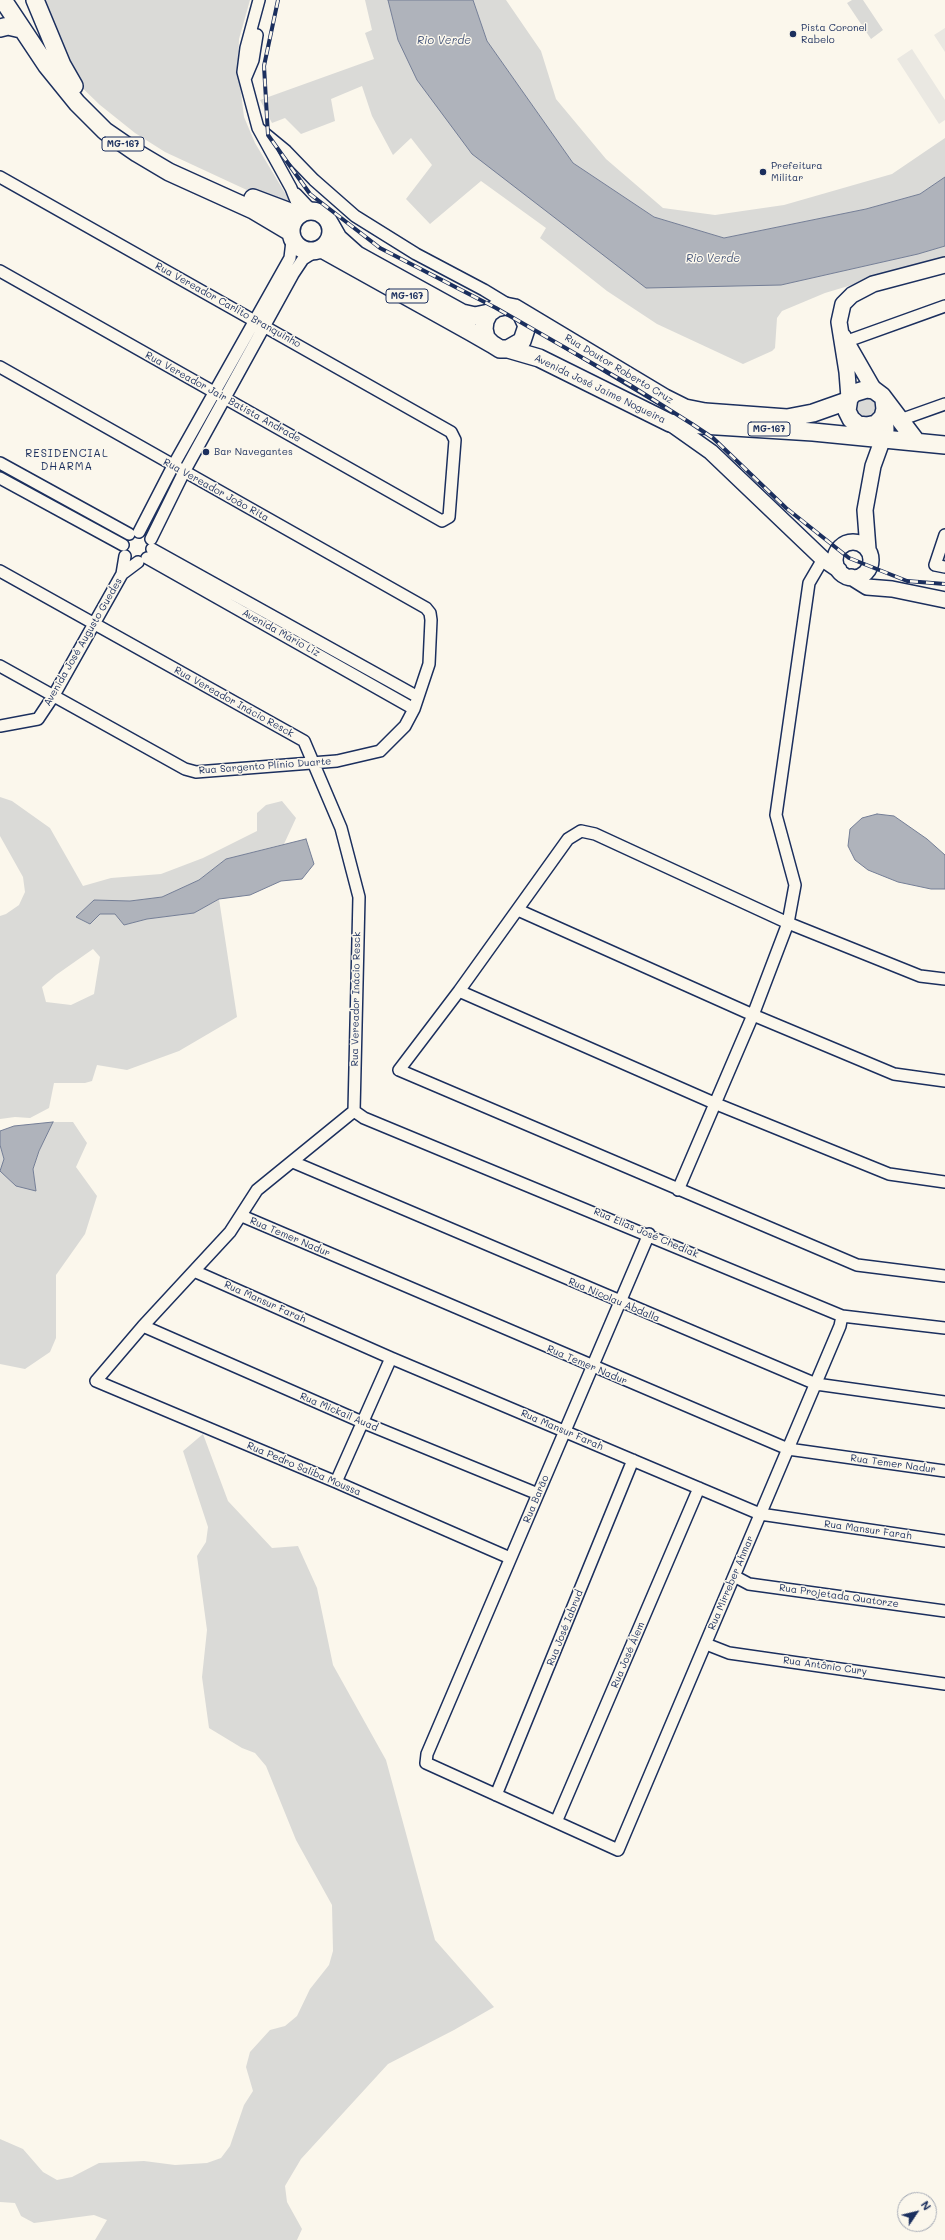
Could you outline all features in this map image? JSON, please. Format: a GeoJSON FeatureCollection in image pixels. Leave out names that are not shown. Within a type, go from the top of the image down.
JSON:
{"type":"FeatureCollection","features":[{"type":"Feature","properties":{"kind":"main road","name":"MG-167"},"geometry":{"type":"LineString","coordinates":[[4,0],[16,3],[25,0]]}},
{"type":"Feature","properties":{"kind":"main road","name":"MG-167"},"geometry":{"type":"LineString","coordinates":[[4,0],[21,29],[77,103],[105,131],[136,153],[169,172],[253,210],[291,236]]}},
{"type":"Feature","properties":{"kind":"main road","name":"MG-167"},"geometry":{"type":"LineString","coordinates":[[34,0],[70,82],[105,119],[132,140],[168,160],[265,203],[304,213]]}},
{"type":"Feature","properties":{"kind":"main road"},"geometry":{"type":"LineString","coordinates":[[0,28],[8,26],[21,29]]}},
{"type":"Feature","properties":{"kind":"main road"},"geometry":{"type":"LineString","coordinates":[[304,213],[325,216],[330,224],[332,233],[329,242],[318,251],[301,250],[291,236],[292,222],[304,213]]}},
{"type":"Feature","properties":{"kind":"main road","name":"MG-167"},"geometry":{"type":"LineString","coordinates":[[330,224],[338,238],[347,248],[364,259],[462,313],[475,316],[489,313],[496,308],[505,306],[513,308]]}},
{"type":"Feature","properties":{"kind":"main road","name":"Avenida José Jaime Nogueira"},"geometry":{"type":"LineString","coordinates":[[318,251],[500,348],[540,358],[670,423],[870,434],[945,445]]}},
{"type":"Feature","properties":{"kind":"main road"},"geometry":{"type":"LineString","coordinates":[[508,349],[516,346],[526,334],[525,319],[513,308]]}},
{"type":"Feature","properties":{"kind":"main road","name":"Rua Doutor Roberto Cruz"},"geometry":{"type":"LineString","coordinates":[[513,308],[665,398],[685,408],[705,412],[787,418],[812,413],[848,399],[860,390],[881,400]]}},
{"type":"Feature","properties":{"kind":"main road"},"geometry":{"type":"LineString","coordinates":[[489,313],[485,321],[484,329],[486,338],[492,344]]}},
{"type":"Feature","properties":{"kind":"main road"},"geometry":{"type":"LineString","coordinates":[[848,399],[847,411],[851,419],[870,434]]}},
{"type":"Feature","properties":{"kind":"main road","name":"MG-167"},"geometry":{"type":"LineString","coordinates":[[870,434],[867,426],[876,424],[883,417],[881,400]]}},
{"type":"Feature","properties":{"kind":"main road"},"geometry":{"type":"LineString","coordinates":[[881,400],[900,420],[916,441]]}},
{"type":"Feature","properties":{"kind":"street"},"geometry":{"type":"LineString","coordinates":[[259,0],[243,64],[245,79],[258,128],[304,213]]}},
{"type":"Feature","properties":{"kind":"street"},"geometry":{"type":"LineString","coordinates":[[245,79],[253,60],[254,46],[267,0]]}},
{"type":"Feature","properties":{"kind":"street","name":"Rua Doutor Roberto Cruz"},"geometry":{"type":"LineString","coordinates":[[258,128],[286,151],[314,180],[355,216],[416,254],[484,290],[513,308]]}},
{"type":"Feature","properties":{"kind":"street","name":"Rua Vereador Carlito Branquinho"},"geometry":{"type":"LineString","coordinates":[[0,177],[261,323],[454,435],[455,440],[449,517],[446,519]]}},
{"type":"Feature","properties":{"kind":"street","name":"Avenida José Augusto Guedes"},"geometry":{"type":"LineString","coordinates":[[122,574],[147,552],[184,472],[226,399],[290,258],[291,236]]}},
{"type":"Feature","properties":{"kind":"street","name":"Avenida José Augusto Guedes"},"geometry":{"type":"LineString","coordinates":[[0,726],[38,719],[54,695],[122,574],[125,556],[123,545],[134,533],[216,393],[293,274],[303,260],[318,251]]}},
{"type":"Feature","properties":{"kind":"street"},"geometry":{"type":"LineString","coordinates":[[848,399],[843,339],[839,313],[843,304],[852,295],[874,284],[945,265]]}},
{"type":"Feature","properties":{"kind":"street","name":"Rua Vereador Jair Batista Andrade"},"geometry":{"type":"LineString","coordinates":[[0,271],[442,521],[446,519]]}},
{"type":"Feature","properties":{"kind":"street"},"geometry":{"type":"LineString","coordinates":[[843,339],[945,306]]}},
{"type":"Feature","properties":{"kind":"street"},"geometry":{"type":"LineString","coordinates":[[843,339],[881,400],[887,426],[870,434],[873,466],[865,510],[870,566],[864,574],[845,574]]}},
{"type":"Feature","properties":{"kind":"street","name":"Rua Vereador João Rita"},"geometry":{"type":"LineString","coordinates":[[0,367],[426,608],[430,613]]}},
{"type":"Feature","properties":{"kind":"street"},"geometry":{"type":"LineString","coordinates":[[900,420],[945,404]]}},
{"type":"Feature","properties":{"kind":"street"},"geometry":{"type":"LineString","coordinates":[[670,423],[711,452],[823,559],[845,574],[867,587],[892,589],[945,600]]}},
{"type":"Feature","properties":{"kind":"street"},"geometry":{"type":"LineString","coordinates":[[0,463],[134,533],[147,552],[125,556]]}},
{"type":"Feature","properties":{"kind":"street"},"geometry":{"type":"LineString","coordinates":[[0,478],[123,545]]}},
{"type":"Feature","properties":{"kind":"street"},"geometry":{"type":"LineString","coordinates":[[845,574],[836,561],[839,549],[853,534],[865,510]]}},
{"type":"Feature","properties":{"kind":"street"},"geometry":{"type":"LineString","coordinates":[[945,535],[935,565],[945,567]]}},
{"type":"Feature","properties":{"kind":"street"},"geometry":{"type":"LineString","coordinates":[[678,1190],[753,1015],[788,923],[795,885],[776,815],[809,582],[823,559],[839,549],[855,542],[869,554],[881,579],[892,589]]}},
{"type":"Feature","properties":{"kind":"street","name":"Avenida Mário Liz"},"geometry":{"type":"LineString","coordinates":[[147,552],[418,697]]}},
{"type":"Feature","properties":{"kind":"street","name":"Avenida Mário Liz"},"geometry":{"type":"LineString","coordinates":[[147,552],[414,709]]}},
{"type":"Feature","properties":{"kind":"street","name":"Rua Vereador Inácio Resck"},"geometry":{"type":"LineString","coordinates":[[0,571],[304,741],[341,828],[359,897],[354,1111]]}},
{"type":"Feature","properties":{"kind":"street","name":"Rua Sargento Plínio Duarte"},"geometry":{"type":"LineString","coordinates":[[0,666],[185,769],[196,772],[338,761],[380,751],[405,726],[414,709],[429,664],[430,613]]}},
{"type":"Feature","properties":{"kind":"street"},"geometry":{"type":"LineString","coordinates":[[945,979],[920,976],[788,923],[595,834],[581,831],[568,839],[518,910],[400,1070],[678,1190],[857,1265],[945,1276]]}},
{"type":"Feature","properties":{"kind":"street"},"geometry":{"type":"LineString","coordinates":[[518,910],[753,1015],[894,1074],[945,1081]]}},
{"type":"Feature","properties":{"kind":"street"},"geometry":{"type":"LineString","coordinates":[[459,991],[714,1103],[889,1174],[945,1182]]}},
{"type":"Feature","properties":{"kind":"street"},"geometry":{"type":"LineString","coordinates":[[143,1326],[230,1232],[242,1216],[257,1190],[354,1111]]}},
{"type":"Feature","properties":{"kind":"street","name":"Rua Elias José Chediak"},"geometry":{"type":"LineString","coordinates":[[354,1111],[364,1118],[649,1234],[842,1316],[945,1328]]}},
{"type":"Feature","properties":{"kind":"street","name":"Rua Nicolau Abdalla"},"geometry":{"type":"LineString","coordinates":[[293,1162],[816,1384],[945,1402]]}},
{"type":"Feature","properties":{"kind":"street","name":"Rua Temer Nadur"},"geometry":{"type":"LineString","coordinates":[[242,1216],[592,1367],[788,1449],[945,1471]]}},
{"type":"Feature","properties":{"kind":"street","name":"Rua Barão"},"geometry":{"type":"LineString","coordinates":[[496,1795],[426,1763],[427,1754],[649,1234]]}},
{"type":"Feature","properties":{"kind":"street","name":"Rua Mansur Farah"},"geometry":{"type":"LineString","coordinates":[[194,1271],[391,1358],[760,1514],[945,1541]]}},
{"type":"Feature","properties":{"kind":"street","name":"Rua Mirreber Ahmar"},"geometry":{"type":"LineString","coordinates":[[556,1822],[618,1850],[816,1384],[840,1326],[842,1316]]}},
{"type":"Feature","properties":{"kind":"street","name":"Rua Pedro Saliba Moussa"},"geometry":{"type":"LineString","coordinates":[[143,1326],[96,1381],[336,1482],[510,1558]]}},
{"type":"Feature","properties":{"kind":"street","name":"Rua Mickail Auad"},"geometry":{"type":"LineString","coordinates":[[143,1326],[362,1422],[538,1494]]}},
{"type":"Feature","properties":{"kind":"street"},"geometry":{"type":"LineString","coordinates":[[336,1482],[391,1358]]}},
{"type":"Feature","properties":{"kind":"street","name":"Rua José Iabrud"},"geometry":{"type":"LineString","coordinates":[[496,1795],[633,1460]]}},
{"type":"Feature","properties":{"kind":"street","name":"Rua José Álem"},"geometry":{"type":"LineString","coordinates":[[556,1822],[699,1488]]}},
{"type":"Feature","properties":{"kind":"street","name":"Rua Projetada Quatorze"},"geometry":{"type":"LineString","coordinates":[[734,1576],[749,1584],[945,1611]]}},
{"type":"Feature","properties":{"kind":"street","name":"Rua Antônio Cury"},"geometry":{"type":"LineString","coordinates":[[706,1644],[729,1653],[945,1684]]}},
{"type":"Feature","properties":{"kind":"street"},"geometry":{"type":"LineString","coordinates":[[496,1795],[556,1822]]}},
{"type":"Feature","properties":{"kind":"shaded area"},"geometry":{"type":"Polygon","coordinates":[[[41,0],[250,0],[239,39],[238,68],[244,117],[255,143],[288,198],[288,203],[277,204],[165,152],[135,133],[100,105],[71,77],[41,0]]]}},
{"type":"Feature","properties":{"kind":"shaded area"},"geometry":{"type":"Polygon","coordinates":[[[365,0],[388,0],[398,40],[472,154],[781,285],[918,254],[945,246],[945,257],[825,293],[782,311],[777,318],[775,348],[772,351],[743,364],[657,324],[607,291],[540,238],[546,228],[481,181],[430,224],[406,199],[432,165],[411,138],[393,155],[372,116],[362,86],[331,99],[335,121],[301,134],[285,118],[272,123],[260,100],[374,59],[365,33],[372,30],[365,0]]]}},
{"type":"Feature","properties":{"kind":"shaded area"},"geometry":{"type":"Polygon","coordinates":[[[473,0],[506,0],[541,51],[556,99],[606,159],[663,208],[715,215],[784,205],[892,174],[945,138],[945,177],[920,194],[866,209],[724,238],[654,217],[573,163],[487,41],[473,0]]]}},
{"type":"Feature","properties":{"kind":"shaded area"},"geometry":{"type":"Polygon","coordinates":[[[852,0],[863,0],[883,30],[871,39],[847,3],[852,0]]]}},
{"type":"Feature","properties":{"kind":"shaded area"},"geometry":{"type":"Polygon","coordinates":[[[945,28],[945,52],[934,35],[945,28]]]}},
{"type":"Feature","properties":{"kind":"shaded area"},"geometry":{"type":"Polygon","coordinates":[[[912,49],[945,100],[945,120],[939,124],[897,59],[912,49]]]}},
{"type":"Feature","properties":{"kind":"shaded area"},"geometry":{"type":"Polygon","coordinates":[[[860,397],[876,398],[880,409],[870,421],[856,415],[855,403],[860,397]]]}},
{"type":"Feature","properties":{"kind":"shaded area"},"geometry":{"type":"Polygon","coordinates":[[[0,797],[12,801],[50,828],[83,886],[111,878],[161,874],[203,858],[257,831],[257,813],[266,805],[282,801],[296,818],[284,844],[226,859],[199,880],[162,897],[130,901],[94,900],[76,917],[90,924],[100,914],[116,914],[124,925],[147,919],[194,913],[219,899],[237,1017],[179,1051],[127,1070],[97,1065],[92,1081],[85,1083],[54,1083],[49,1108],[30,1118],[15,1117],[0,1119],[0,916],[6,914],[19,905],[25,892],[23,877],[0,836],[0,797]],[[93,949],[56,975],[42,987],[46,1002],[71,1005],[94,994],[100,957],[93,949]]]}},
{"type":"Feature","properties":{"kind":"shaded area"},"geometry":{"type":"Polygon","coordinates":[[[53,1122],[73,1122],[87,1143],[76,1167],[97,1196],[85,1234],[56,1275],[56,1338],[50,1352],[25,1369],[0,1364],[0,1145],[4,1159],[36,1191],[33,1169],[39,1151],[53,1122]]]}},
{"type":"Feature","properties":{"kind":"shaded area"},"geometry":{"type":"Polygon","coordinates":[[[203,1434],[228,1501],[272,1548],[298,1546],[317,1588],[333,1665],[386,1760],[435,1940],[494,2007],[454,2030],[388,2064],[301,2159],[285,2186],[287,2202],[302,2229],[297,2240],[95,2240],[107,2220],[94,2215],[34,2223],[21,2216],[15,2203],[0,2202],[0,2139],[23,2149],[43,2172],[57,2180],[72,2177],[99,2163],[144,2161],[175,2165],[207,2163],[221,2158],[230,2146],[244,2105],[253,2091],[246,2067],[250,2052],[270,2030],[285,2026],[297,2016],[310,1989],[329,1965],[333,1951],[332,1905],[296,1840],[266,1766],[255,1753],[242,1748],[209,1728],[202,1677],[207,1630],[197,1556],[206,1542],[208,1527],[183,1451],[203,1434]]]}},
{"type":"Feature","properties":{"kind":"water","name":"Rio Verde"},"geometry":{"type":"Polygon","coordinates":[[[388,0],[473,0],[487,41],[573,163],[654,217],[724,238],[866,209],[920,194],[945,177],[945,246],[918,254],[781,285],[646,288],[472,154],[417,80],[398,40],[388,0]]]}},
{"type":"Feature","properties":{"kind":"water"},"geometry":{"type":"Polygon","coordinates":[[[877,814],[894,816],[927,839],[945,855],[945,889],[931,889],[898,882],[868,870],[855,860],[848,846],[850,829],[862,818],[877,814]]]}},
{"type":"Feature","properties":{"kind":"water"},"geometry":{"type":"Polygon","coordinates":[[[306,839],[314,864],[302,879],[281,881],[250,895],[219,899],[194,913],[147,919],[124,925],[115,914],[100,914],[90,924],[76,917],[94,900],[130,901],[162,897],[199,880],[226,859],[306,839]]]}},
{"type":"Feature","properties":{"kind":"water"},"geometry":{"type":"Polygon","coordinates":[[[53,1122],[39,1151],[33,1169],[36,1191],[16,1186],[0,1171],[4,1159],[0,1145],[0,1131],[14,1126],[53,1122]]]}},
{"type":"Feature","properties":{"kind":"railway"},"geometry":{"type":"LineString","coordinates":[[278,0],[264,66],[268,135],[310,194],[380,248],[496,308],[630,385],[713,438],[786,508],[849,558],[907,581],[945,584]]}},
{"type":"Feature","properties":{"kind":"place","name":"Pista Coronel Rabelo"},"geometry":{"type":"Point","coordinates":[793,34]}},
{"type":"Feature","properties":{"kind":"place","name":"Prefeitura Militar"},"geometry":{"type":"Point","coordinates":[763,172]}},
{"type":"Feature","properties":{"kind":"place","name":"Bar Navegantes"},"geometry":{"type":"Point","coordinates":[206,452]}},
{"type":"Feature","properties":{"kind":"district","name":"RESIDENCIAL DHARMA"},"geometry":{"type":"Point","coordinates":[67,460]}}]}
